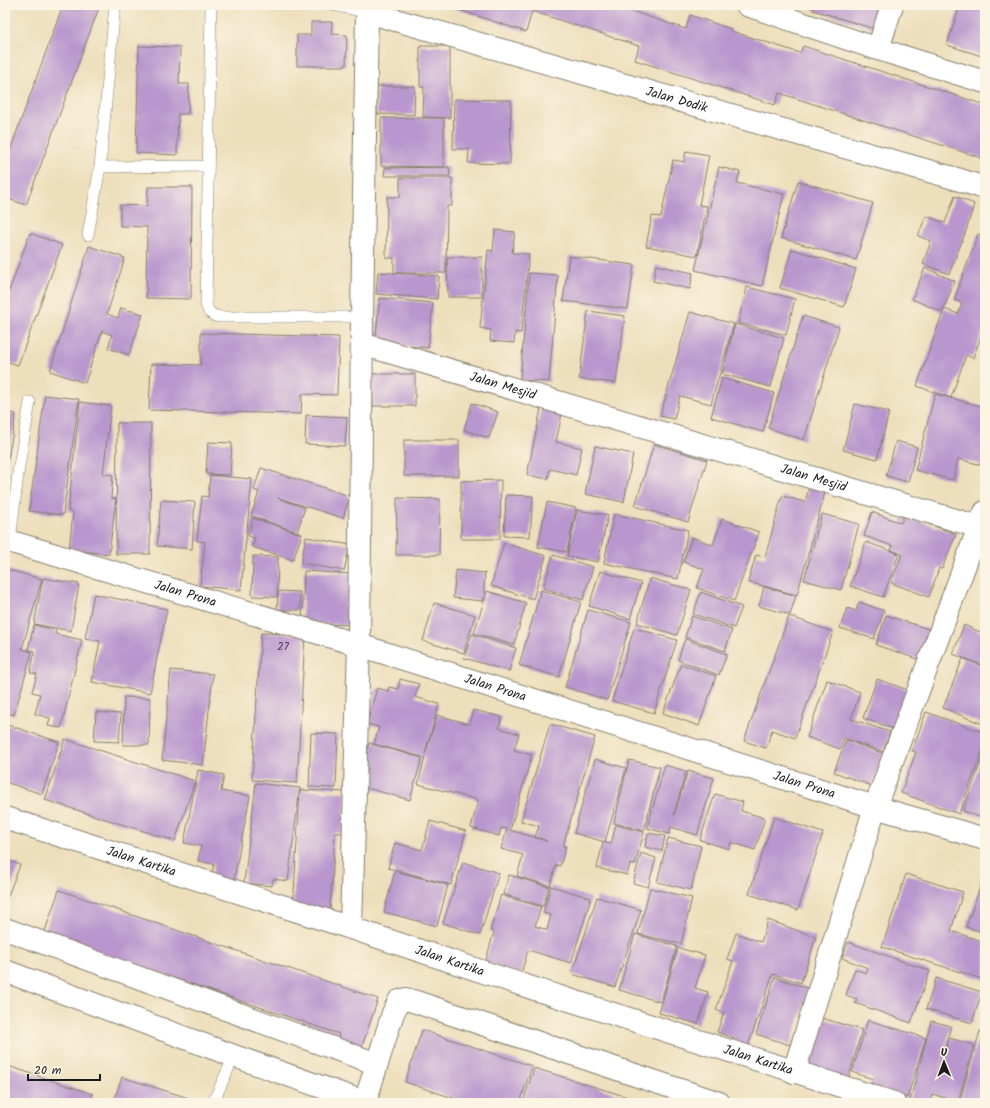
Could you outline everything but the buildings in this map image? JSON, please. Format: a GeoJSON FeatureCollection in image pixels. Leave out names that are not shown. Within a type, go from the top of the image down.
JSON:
{"type":"FeatureCollection","features":[{"type":"Feature","properties":{"kind":"street"},"geometry":{"type":"LineString","coordinates":[[747,5],[878,49],[985,82]]}},
{"type":"Feature","properties":{"kind":"street"},"geometry":{"type":"LineString","coordinates":[[878,49],[892,5]]}},
{"type":"Feature","properties":{"kind":"street","name":"Jalan Dodik"},"geometry":{"type":"LineString","coordinates":[[368,12],[958,179],[985,188]]}},
{"type":"Feature","properties":{"kind":"street"},"geometry":{"type":"LineString","coordinates":[[351,928],[359,645],[362,317],[368,12]]}},
{"type":"Feature","properties":{"kind":"street","name":"Jalan Mesjid"},"geometry":{"type":"LineString","coordinates":[[362,344],[982,520],[875,807],[794,1072]]}},
{"type":"Feature","properties":{"kind":"street","name":"Jalan Prona"},"geometry":{"type":"LineString","coordinates":[[7,540],[359,645],[875,807],[985,838]]}},
{"type":"Feature","properties":{"kind":"street","name":"Jalan Kartika"},"geometry":{"type":"LineString","coordinates":[[5,818],[894,1103]]}},
{"type":"Feature","properties":{"kind":"street"},"geometry":{"type":"LineString","coordinates":[[5,929],[377,1064]]}},
{"type":"Feature","properties":{"kind":"street"},"geometry":{"type":"LineString","coordinates":[[5,971],[365,1103],[393,1013],[399,1001],[406,999],[719,1103]]}},
{"type":"Feature","properties":{"kind":"lane"},"geometry":{"type":"LineString","coordinates":[[88,235],[100,167],[115,5]]}},
{"type":"Feature","properties":{"kind":"lane"},"geometry":{"type":"LineString","coordinates":[[211,5],[206,304],[209,312],[220,317],[362,317]]}},
{"type":"Feature","properties":{"kind":"lane"},"geometry":{"type":"LineString","coordinates":[[334,5],[368,12]]}},
{"type":"Feature","properties":{"kind":"lane"},"geometry":{"type":"LineString","coordinates":[[100,167],[208,166]]}},
{"type":"Feature","properties":{"kind":"lane"},"geometry":{"type":"LineString","coordinates":[[7,540],[30,402]]}},
{"type":"Feature","properties":{"kind":"lane"},"geometry":{"type":"LineString","coordinates":[[213,1103],[234,1056]]}}]}
